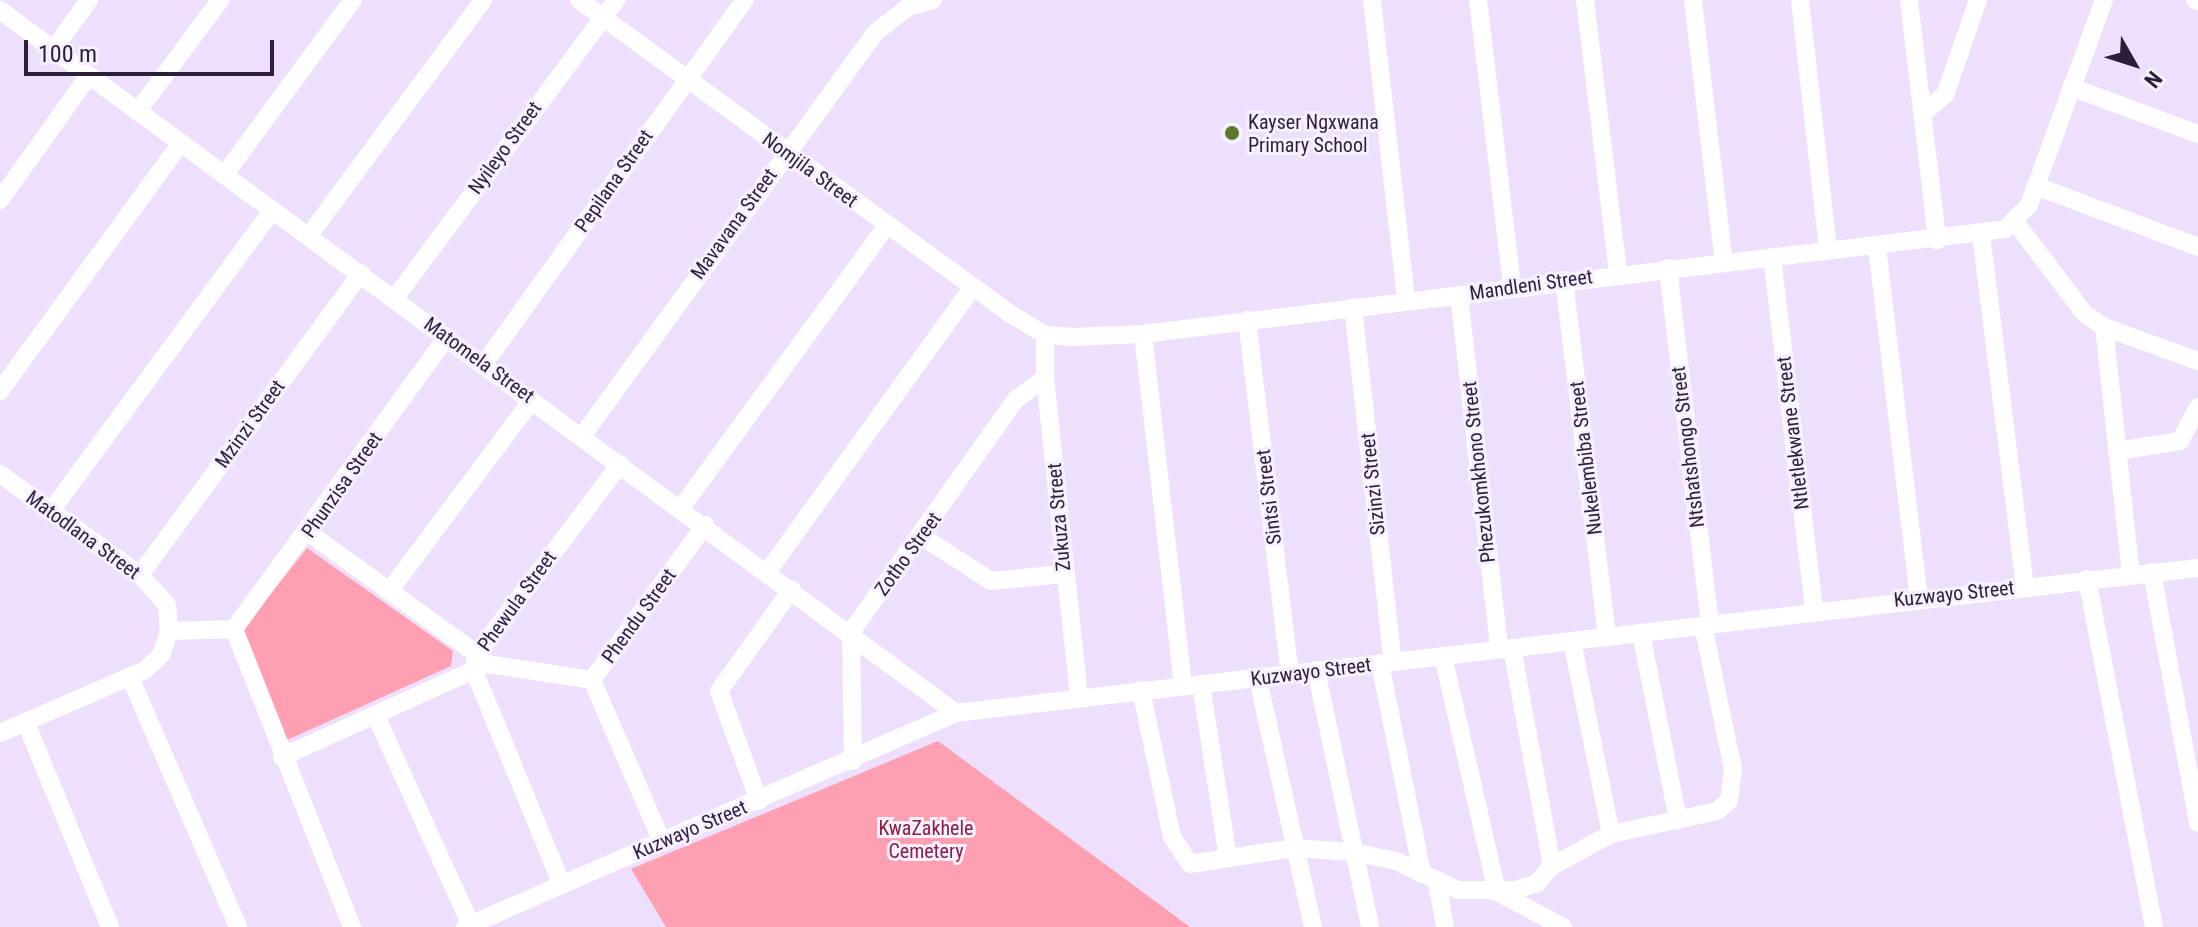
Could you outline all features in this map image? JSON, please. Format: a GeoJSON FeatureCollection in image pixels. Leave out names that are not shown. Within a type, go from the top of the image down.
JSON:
{"type":"FeatureCollection","features":[{"type":"Feature","properties":{"kind":"street"},"geometry":{"type":"LineString","coordinates":[[53,50],[89,0]]}},
{"type":"Feature","properties":{"kind":"street"},"geometry":{"type":"LineString","coordinates":[[138,111],[220,0]]}},
{"type":"Feature","properties":{"kind":"street"},"geometry":{"type":"LineString","coordinates":[[225,174],[353,0]]}},
{"type":"Feature","properties":{"kind":"street"},"geometry":{"type":"LineString","coordinates":[[310,234],[483,0]]}},
{"type":"Feature","properties":{"kind":"street","name":"Nomjila Street"},"geometry":{"type":"LineString","coordinates":[[579,0],[785,153],[1045,335]]}},
{"type":"Feature","properties":{"kind":"street","name":"Nyileyo Street"},"geometry":{"type":"LineString","coordinates":[[395,298],[616,0]]}},
{"type":"Feature","properties":{"kind":"street","name":"Pepilana Street"},"geometry":{"type":"LineString","coordinates":[[484,364],[745,0]]}},
{"type":"Feature","properties":{"kind":"street","name":"Mavavana Street"},"geometry":{"type":"LineString","coordinates":[[583,435],[875,33],[926,0]]}},
{"type":"Feature","properties":{"kind":"street"},"geometry":{"type":"LineString","coordinates":[[1372,0],[1406,300]]}},
{"type":"Feature","properties":{"kind":"street"},"geometry":{"type":"LineString","coordinates":[[1478,0],[1512,287]]}},
{"type":"Feature","properties":{"kind":"street"},"geometry":{"type":"LineString","coordinates":[[1585,0],[1618,273]]}},
{"type":"Feature","properties":{"kind":"street"},"geometry":{"type":"LineString","coordinates":[[1693,0],[1724,263]]}},
{"type":"Feature","properties":{"kind":"street"},"geometry":{"type":"LineString","coordinates":[[1800,0],[1828,250]]}},
{"type":"Feature","properties":{"kind":"street"},"geometry":{"type":"LineString","coordinates":[[1909,0],[1937,240]]}},
{"type":"Feature","properties":{"kind":"street"},"geometry":{"type":"LineString","coordinates":[[1922,114],[1945,95],[1978,0]]}},
{"type":"Feature","properties":{"kind":"street"},"geometry":{"type":"LineString","coordinates":[[2104,0],[2036,186],[2016,223],[2084,313],[2104,327],[2198,361]]}},
{"type":"Feature","properties":{"kind":"street","name":"Matomela Street"},"geometry":{"type":"LineString","coordinates":[[1,13],[310,234],[851,632],[956,713]]}},
{"type":"Feature","properties":{"kind":"street"},"geometry":{"type":"LineString","coordinates":[[0,200],[89,75]]}},
{"type":"Feature","properties":{"kind":"street"},"geometry":{"type":"LineString","coordinates":[[2071,87],[2198,134]]}},
{"type":"Feature","properties":{"kind":"street"},"geometry":{"type":"LineString","coordinates":[[0,391],[181,143]]}},
{"type":"Feature","properties":{"kind":"street"},"geometry":{"type":"LineString","coordinates":[[2036,186],[2198,247]]}},
{"type":"Feature","properties":{"kind":"street"},"geometry":{"type":"LineString","coordinates":[[50,512],[273,210]]}},
{"type":"Feature","properties":{"kind":"street","name":"Mandleni Street"},"geometry":{"type":"LineString","coordinates":[[1045,335],[1143,334],[1618,273],[1937,240],[1981,234],[2016,223]]}},
{"type":"Feature","properties":{"kind":"street"},"geometry":{"type":"LineString","coordinates":[[681,508],[887,225]]}},
{"type":"Feature","properties":{"kind":"street"},"geometry":{"type":"LineString","coordinates":[[1981,234],[2025,586]]}},
{"type":"Feature","properties":{"kind":"street"},"geometry":{"type":"LineString","coordinates":[[1877,247],[1919,598]]}},
{"type":"Feature","properties":{"kind":"street","name":"Ntletlekwane Street"},"geometry":{"type":"LineString","coordinates":[[1772,257],[1814,610]]}},
{"type":"Feature","properties":{"kind":"street","name":"Ntshatshongo Street"},"geometry":{"type":"LineString","coordinates":[[1497,892],[1537,883],[1552,866],[1611,834],[1723,807],[1734,788],[1707,625],[1668,268]]}},
{"type":"Feature","properties":{"kind":"street","name":"Mzinzi Street"},"geometry":{"type":"LineString","coordinates":[[140,575],[361,273]]}},
{"type":"Feature","properties":{"kind":"street","name":"Nukelembiba Street"},"geometry":{"type":"LineString","coordinates":[[1564,280],[1607,636]]}},
{"type":"Feature","properties":{"kind":"street"},"geometry":{"type":"LineString","coordinates":[[768,571],[973,287]]}},
{"type":"Feature","properties":{"kind":"street","name":"Phezukomkhono Street"},"geometry":{"type":"LineString","coordinates":[[1459,295],[1505,648],[1552,866]]}},
{"type":"Feature","properties":{"kind":"street","name":"Sizinzi Street"},"geometry":{"type":"LineString","coordinates":[[1353,307],[1386,662],[1429,878],[1445,927]]}},
{"type":"Feature","properties":{"kind":"street","name":"Sintsi Street"},"geometry":{"type":"LineString","coordinates":[[1247,320],[1290,674]]}},
{"type":"Feature","properties":{"kind":"street"},"geometry":{"type":"LineString","coordinates":[[2104,327],[2131,575]]}},
{"type":"Feature","properties":{"kind":"street"},"geometry":{"type":"LineString","coordinates":[[1143,334],[1192,685],[1228,858]]}},
{"type":"Feature","properties":{"kind":"street","name":"Zukuza Street"},"geometry":{"type":"LineString","coordinates":[[1045,335],[1045,378],[1079,698]]}},
{"type":"Feature","properties":{"kind":"street","name":"Phunzisa Street"},"geometry":{"type":"LineString","coordinates":[[234,629],[309,533],[447,337]]}},
{"type":"Feature","properties":{"kind":"street","name":"Zotho Street"},"geometry":{"type":"LineString","coordinates":[[851,632],[1015,400],[1045,378]]}},
{"type":"Feature","properties":{"kind":"street"},"geometry":{"type":"LineString","coordinates":[[390,590],[532,400]]}},
{"type":"Feature","properties":{"kind":"street"},"geometry":{"type":"LineString","coordinates":[[2117,451],[2180,441],[2198,407]]}},
{"type":"Feature","properties":{"kind":"street","name":"Phewula Street"},"geometry":{"type":"LineString","coordinates":[[562,885],[475,662],[620,464]]}},
{"type":"Feature","properties":{"kind":"street","name":"Matodlana Street"},"geometry":{"type":"LineString","coordinates":[[0,474],[140,575],[167,605],[169,631]]}},
{"type":"Feature","properties":{"kind":"street","name":"Phendu Street"},"geometry":{"type":"LineString","coordinates":[[662,842],[592,680],[705,525]]}},
{"type":"Feature","properties":{"kind":"street"},"geometry":{"type":"LineString","coordinates":[[309,533],[390,590],[475,662],[592,680]]}},
{"type":"Feature","properties":{"kind":"street"},"geometry":{"type":"LineString","coordinates":[[921,536],[991,581],[1064,574]]}},
{"type":"Feature","properties":{"kind":"street","name":"Kuzwayo Street"},"geometry":{"type":"LineString","coordinates":[[468,926],[853,761],[956,713],[1814,610],[2198,568]]}},
{"type":"Feature","properties":{"kind":"street"},"geometry":{"type":"LineString","coordinates":[[2152,572],[2198,823]]}},
{"type":"Feature","properties":{"kind":"street"},"geometry":{"type":"LineString","coordinates":[[2087,579],[2154,927]]}},
{"type":"Feature","properties":{"kind":"street"},"geometry":{"type":"LineString","coordinates":[[759,801],[719,691],[792,589]]}},
{"type":"Feature","properties":{"kind":"street"},"geometry":{"type":"LineString","coordinates":[[0,733],[130,677],[161,655],[169,631],[234,629],[282,757],[352,927]]}},
{"type":"Feature","properties":{"kind":"street"},"geometry":{"type":"LineString","coordinates":[[851,632],[853,761]]}},
{"type":"Feature","properties":{"kind":"street"},"geometry":{"type":"LineString","coordinates":[[1641,633],[1678,820]]}},
{"type":"Feature","properties":{"kind":"street"},"geometry":{"type":"LineString","coordinates":[[1572,641],[1611,834]]}},
{"type":"Feature","properties":{"kind":"street"},"geometry":{"type":"LineString","coordinates":[[1443,656],[1497,892]]}},
{"type":"Feature","properties":{"kind":"street"},"geometry":{"type":"LineString","coordinates":[[282,757],[376,716],[475,662]]}},
{"type":"Feature","properties":{"kind":"street"},"geometry":{"type":"LineString","coordinates":[[1316,670],[1370,927]]}},
{"type":"Feature","properties":{"kind":"street"},"geometry":{"type":"LineString","coordinates":[[130,677],[238,927]]}},
{"type":"Feature","properties":{"kind":"street"},"geometry":{"type":"LineString","coordinates":[[1258,679],[1313,927]]}},
{"type":"Feature","properties":{"kind":"street"},"geometry":{"type":"LineString","coordinates":[[1141,690],[1176,849],[1190,864],[1294,848],[1353,852],[1396,861],[1429,878],[1497,892],[1563,927]]}},
{"type":"Feature","properties":{"kind":"street"},"geometry":{"type":"LineString","coordinates":[[376,716],[468,926]]}},
{"type":"Feature","properties":{"kind":"street"},"geometry":{"type":"LineString","coordinates":[[26,723],[110,927]]}},
{"type":"Feature","properties":{"kind":"green space"},"geometry":{"type":"Polygon","coordinates":[[[307,548],[453,651],[451,666],[285,741],[242,630],[307,548]]]}},
{"type":"Feature","properties":{"kind":"green space","name":"KwaZakhele Cemetery"},"geometry":{"type":"Polygon","coordinates":[[[938,741],[1190,927],[666,927],[631,869],[938,741]]]}},
{"type":"Feature","properties":{"kind":"place","name":"Kayser Ngxwana Primary School"},"geometry":{"type":"Point","coordinates":[1232,133]}}]}
